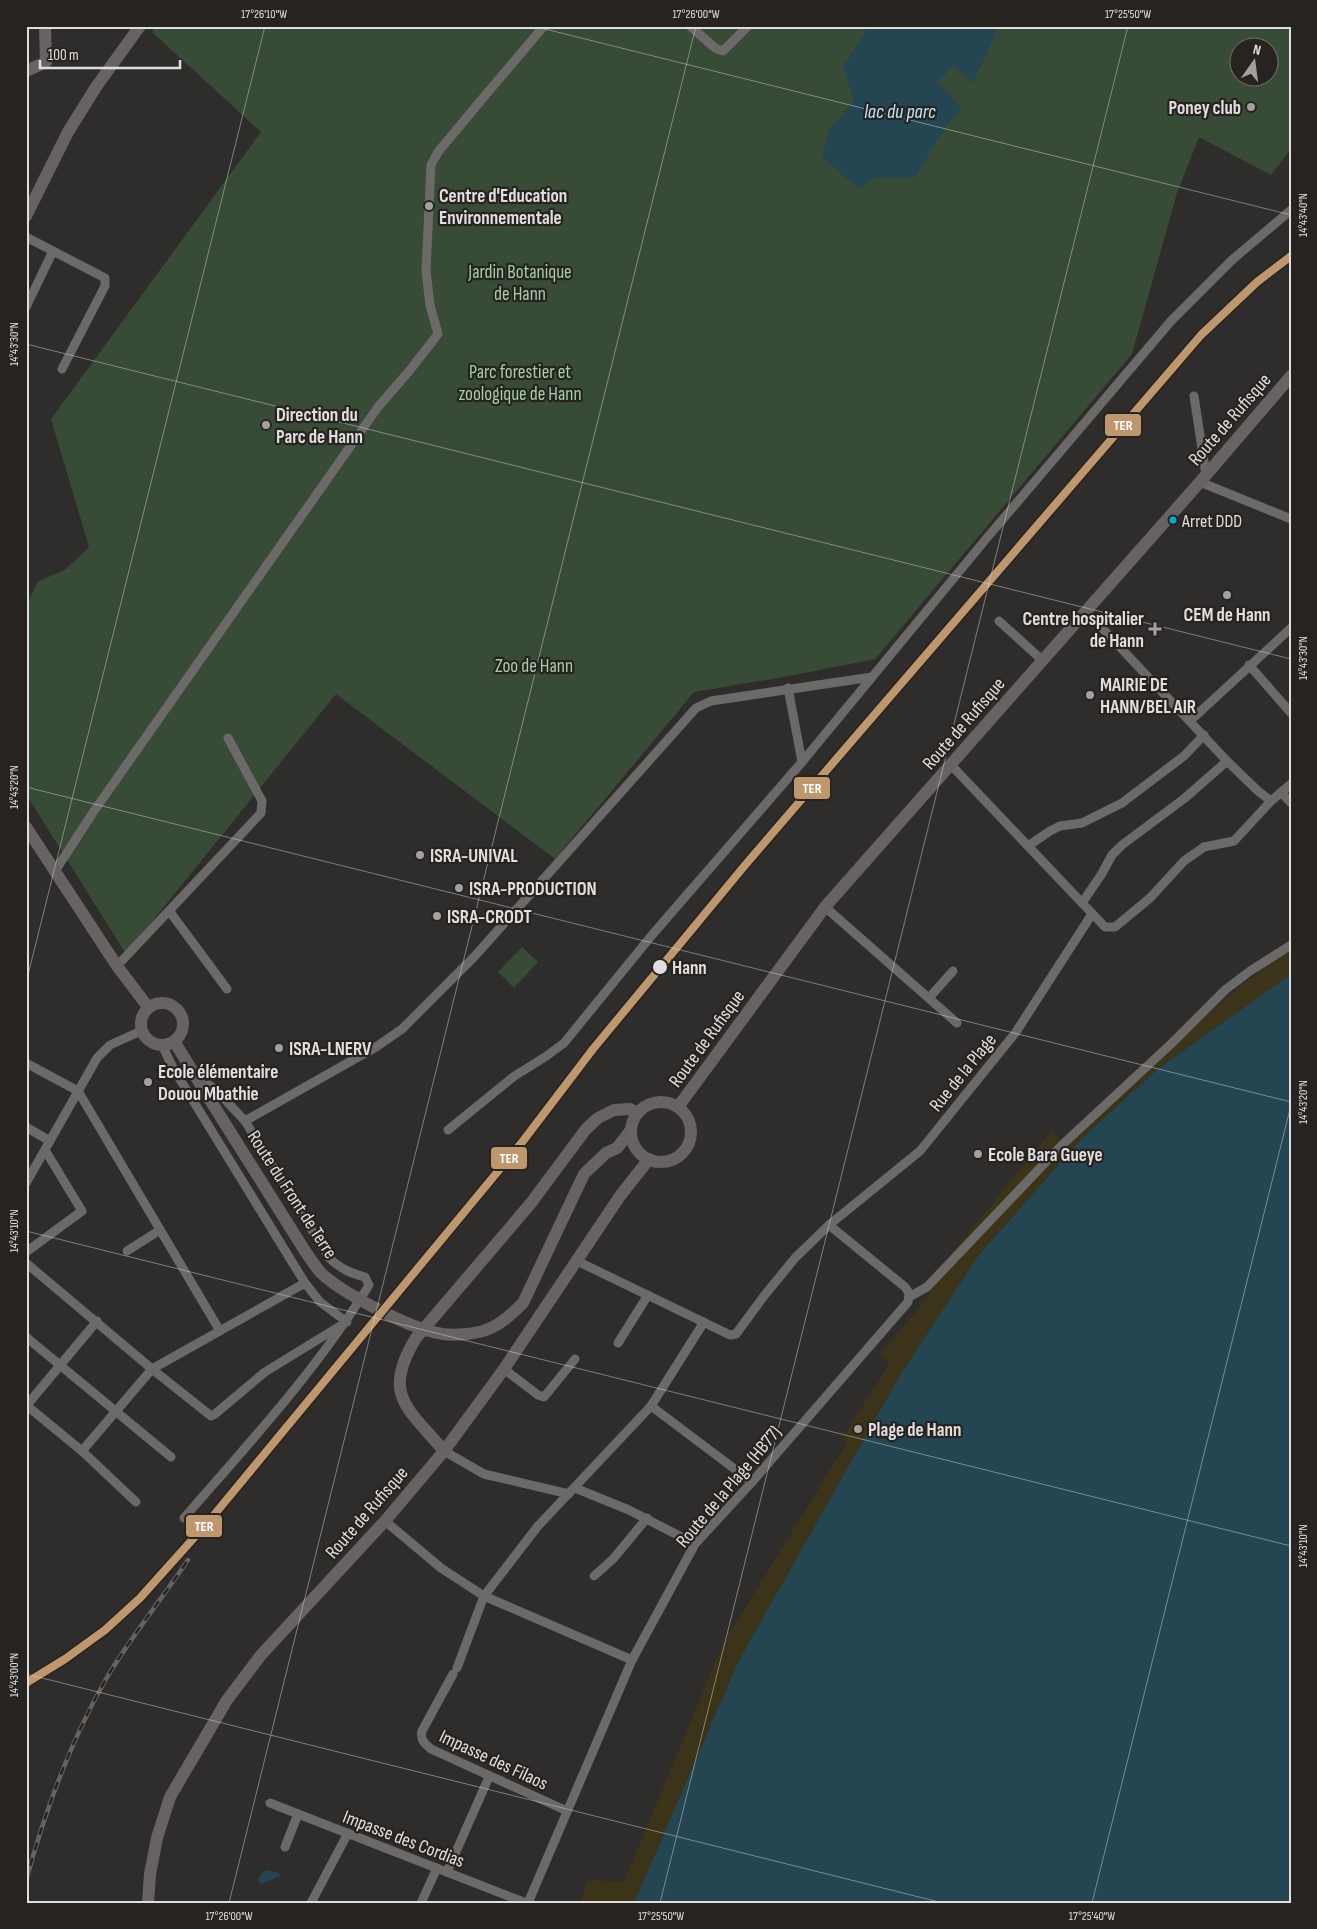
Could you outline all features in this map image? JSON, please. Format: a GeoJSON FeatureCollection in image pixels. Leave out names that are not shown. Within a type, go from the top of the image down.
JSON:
{"type":"FeatureCollection","features":[{"type":"Feature","properties":{"kind":"main road"},"geometry":{"type":"LineString","coordinates":[[26,71],[46,62],[45,26]]}},
{"type":"Feature","properties":{"kind":"main road"},"geometry":{"type":"LineString","coordinates":[[28,210],[68,132],[96,88],[140,26]]}},
{"type":"Feature","properties":{"kind":"main road","name":"Route de Rufisque"},"geometry":{"type":"LineString","coordinates":[[678,1107],[825,907],[1291,376]]}},
{"type":"Feature","properties":{"kind":"main road"},"geometry":{"type":"LineString","coordinates":[[26,827],[117,966],[148,1007]]}},
{"type":"Feature","properties":{"kind":"main road"},"geometry":{"type":"LineString","coordinates":[[164,1003],[175,1007],[183,1021],[179,1037],[162,1045],[149,1041],[141,1031],[141,1018],[148,1007],[153,1004],[164,1003]]}},
{"type":"Feature","properties":{"kind":"main road","name":"Route du Front de Terre"},"geometry":{"type":"LineString","coordinates":[[174,1041],[305,1251],[321,1272],[353,1296],[434,1333],[459,1335],[480,1332],[496,1326],[523,1303],[584,1174],[606,1153],[617,1148],[631,1130]]}},
{"type":"Feature","properties":{"kind":"main road","name":"Route de Rufisque"},"geometry":{"type":"LineString","coordinates":[[148,1903],[150,1874],[157,1838],[170,1797],[227,1700],[261,1655],[385,1521],[444,1451],[504,1369],[620,1196],[649,1159],[659,1161],[677,1157],[689,1142],[691,1132],[689,1122],[685,1114],[678,1107],[661,1102],[652,1103],[638,1113]]}},
{"type":"Feature","properties":{"kind":"main road"},"geometry":{"type":"LineString","coordinates":[[444,1451],[405,1404],[399,1388],[399,1372],[405,1355],[416,1338],[531,1203],[586,1129],[598,1118],[614,1110],[630,1110],[638,1113],[631,1130],[633,1142],[638,1150],[649,1159]]}},
{"type":"Feature","properties":{"kind":"main road"},"geometry":{"type":"LineString","coordinates":[[617,1148],[638,1150]]}},
{"type":"Feature","properties":{"kind":"street"},"geometry":{"type":"LineString","coordinates":[[55,871],[94,811],[378,407],[438,334],[430,305],[426,270],[430,164],[544,26]]}},
{"type":"Feature","properties":{"kind":"street"},"geometry":{"type":"LineString","coordinates":[[690,26],[714,48],[723,51],[748,26]]}},
{"type":"Feature","properties":{"kind":"street"},"geometry":{"type":"LineString","coordinates":[[448,1130],[513,1077],[545,1057],[564,1042],[652,935],[802,762],[986,538],[1171,321],[1232,260],[1291,210]]}},
{"type":"Feature","properties":{"kind":"street"},"geometry":{"type":"LineString","coordinates":[[26,237],[105,278],[106,282],[62,369]]}},
{"type":"Feature","properties":{"kind":"street"},"geometry":{"type":"LineString","coordinates":[[26,307],[53,251]]}},
{"type":"Feature","properties":{"kind":"street"},"geometry":{"type":"LineString","coordinates":[[1194,396],[1203,478],[1291,519]]}},
{"type":"Feature","properties":{"kind":"street"},"geometry":{"type":"LineString","coordinates":[[1086,611],[1258,792],[1271,801]]}},
{"type":"Feature","properties":{"kind":"street"},"geometry":{"type":"LineString","coordinates":[[999,621],[1042,660]]}},
{"type":"Feature","properties":{"kind":"street"},"geometry":{"type":"LineString","coordinates":[[1190,721],[1291,628]]}},
{"type":"Feature","properties":{"kind":"street"},"geometry":{"type":"LineString","coordinates":[[1249,665],[1290,711]]}},
{"type":"Feature","properties":{"kind":"street"},"geometry":{"type":"LineString","coordinates":[[244,1121],[376,1047],[402,1029],[474,957],[696,708],[711,701],[788,688],[872,677]]}},
{"type":"Feature","properties":{"kind":"street"},"geometry":{"type":"LineString","coordinates":[[788,688],[802,762]]}},
{"type":"Feature","properties":{"kind":"street"},"geometry":{"type":"LineString","coordinates":[[1028,846],[1050,830],[1060,826],[1082,823],[1122,803],[1184,756],[1204,736]]}},
{"type":"Feature","properties":{"kind":"street"},"geometry":{"type":"LineString","coordinates":[[117,966],[170,912],[261,813],[262,801],[228,738]]}},
{"type":"Feature","properties":{"kind":"street"},"geometry":{"type":"LineString","coordinates":[[1082,903],[1112,855],[1122,845],[1185,798],[1228,761]]}},
{"type":"Feature","properties":{"kind":"street"},"geometry":{"type":"LineString","coordinates":[[951,764],[1105,927],[1115,927],[1150,898],[1184,861],[1204,847],[1234,841],[1271,801],[1291,784]]}},
{"type":"Feature","properties":{"kind":"street"},"geometry":{"type":"LineString","coordinates":[[1281,792],[1291,803]]}},
{"type":"Feature","properties":{"kind":"street"},"geometry":{"type":"LineString","coordinates":[[825,907],[957,1023]]}},
{"type":"Feature","properties":{"kind":"street"},"geometry":{"type":"LineString","coordinates":[[170,912],[227,989]]}},
{"type":"Feature","properties":{"kind":"street","name":"Rue de la Plage"},"geometry":{"type":"LineString","coordinates":[[704,1322],[730,1335],[736,1334],[764,1296],[796,1258],[828,1225],[920,1151],[1016,1032],[1092,914]]}},
{"type":"Feature","properties":{"kind":"street","name":"Route de la Plage (HB77)"},"geometry":{"type":"LineString","coordinates":[[527,1903],[632,1660],[695,1544],[752,1482],[908,1302],[909,1298],[927,1287],[1062,1145],[1172,1043],[1225,990],[1250,971],[1291,945]]}},
{"type":"Feature","properties":{"kind":"street"},"geometry":{"type":"LineString","coordinates":[[929,998],[953,971]]}},
{"type":"Feature","properties":{"kind":"street"},"geometry":{"type":"LineString","coordinates":[[26,1183],[97,1058],[110,1045],[141,1031]]}},
{"type":"Feature","properties":{"kind":"street"},"geometry":{"type":"LineString","coordinates":[[162,1045],[173,1068],[305,1283],[320,1302],[347,1322]]}},
{"type":"Feature","properties":{"kind":"street"},"geometry":{"type":"LineString","coordinates":[[173,1068],[186,1061]]}},
{"type":"Feature","properties":{"kind":"street"},"geometry":{"type":"LineString","coordinates":[[26,1063],[78,1092],[220,1331]]}},
{"type":"Feature","properties":{"kind":"street"},"geometry":{"type":"LineString","coordinates":[[184,1518],[277,1411],[347,1322],[369,1285],[365,1277],[351,1274],[340,1268],[330,1258],[244,1121],[210,1085],[202,1088]]}},
{"type":"Feature","properties":{"kind":"street"},"geometry":{"type":"LineString","coordinates":[[26,1127],[50,1141]]}},
{"type":"Feature","properties":{"kind":"street"},"geometry":{"type":"LineString","coordinates":[[26,1252],[82,1212],[45,1150]]}},
{"type":"Feature","properties":{"kind":"street"},"geometry":{"type":"LineString","coordinates":[[828,1225],[906,1287],[909,1298]]}},
{"type":"Feature","properties":{"kind":"street"},"geometry":{"type":"LineString","coordinates":[[127,1251],[160,1230]]}},
{"type":"Feature","properties":{"kind":"street"},"geometry":{"type":"LineString","coordinates":[[484,1596],[538,1526],[651,1406],[704,1322],[577,1261]]}},
{"type":"Feature","properties":{"kind":"street"},"geometry":{"type":"LineString","coordinates":[[26,1263],[211,1416],[265,1372],[347,1322]]}},
{"type":"Feature","properties":{"kind":"street"},"geometry":{"type":"LineString","coordinates":[[82,1451],[152,1369],[305,1283]]}},
{"type":"Feature","properties":{"kind":"street"},"geometry":{"type":"LineString","coordinates":[[618,1344],[648,1296]]}},
{"type":"Feature","properties":{"kind":"street"},"geometry":{"type":"LineString","coordinates":[[97,1321],[26,1405],[82,1451],[136,1502]]}},
{"type":"Feature","properties":{"kind":"street"},"geometry":{"type":"LineString","coordinates":[[26,1337],[171,1457]]}},
{"type":"Feature","properties":{"kind":"street"},"geometry":{"type":"LineString","coordinates":[[504,1369],[538,1395],[544,1396],[575,1358]]}},
{"type":"Feature","properties":{"kind":"street"},"geometry":{"type":"LineString","coordinates":[[651,1406],[752,1482]]}},
{"type":"Feature","properties":{"kind":"street"},"geometry":{"type":"LineString","coordinates":[[444,1451],[484,1474],[572,1491],[647,1518],[695,1544]]}},
{"type":"Feature","properties":{"kind":"street"},"geometry":{"type":"LineString","coordinates":[[594,1576],[613,1559],[647,1518]]}},
{"type":"Feature","properties":{"kind":"street"},"geometry":{"type":"LineString","coordinates":[[385,1521],[441,1568],[484,1596],[632,1660]]}},
{"type":"Feature","properties":{"kind":"street","name":"Impasse des Filaos"},"geometry":{"type":"LineString","coordinates":[[484,1596],[455,1671],[422,1731],[422,1742],[430,1749],[567,1811]]}},
{"type":"Feature","properties":{"kind":"street"},"geometry":{"type":"LineString","coordinates":[[447,1872],[490,1777]]}},
{"type":"Feature","properties":{"kind":"street","name":"Impasse des Cordias"},"geometry":{"type":"LineString","coordinates":[[270,1803],[527,1903]]}},
{"type":"Feature","properties":{"kind":"street"},"geometry":{"type":"LineString","coordinates":[[285,1847],[298,1814]]}},
{"type":"Feature","properties":{"kind":"street"},"geometry":{"type":"LineString","coordinates":[[314,1902],[348,1833]]}},
{"type":"Feature","properties":{"kind":"street"},"geometry":{"type":"LineString","coordinates":[[421,1903],[436,1868]]}},
{"type":"Feature","properties":{"kind":"green space","name":"Parc forestier et zoologique de Hann"},"geometry":{"type":"Polygon","coordinates":[[[156,26],[1291,26],[1291,149],[1271,175],[1199,137],[1177,193],[1132,354],[875,659],[694,692],[555,859],[336,694],[126,954],[26,794],[26,608],[37,582],[66,569],[89,547],[51,419],[261,132],[152,32],[156,26]]]}},
{"type":"Feature","properties":{"kind":"green space"},"geometry":{"type":"Polygon","coordinates":[[[522,947],[538,962],[514,988],[498,972],[522,947]]]}},
{"type":"Feature","properties":{"kind":"sand","name":"Plage de Hann"},"geometry":{"type":"Polygon","coordinates":[[[1291,950],[1291,974],[1159,1068],[1083,1137],[978,1256],[900,1375],[738,1662],[634,1903],[580,1903],[588,1880],[624,1882],[723,1644],[847,1442],[842,1438],[890,1363],[879,1355],[924,1302],[950,1256],[1051,1131],[1062,1141],[1099,1106],[1249,979],[1291,950]]]}},
{"type":"Feature","properties":{"kind":"water","name":"lac du parc"},"geometry":{"type":"Polygon","coordinates":[[[869,26],[999,26],[973,83],[954,65],[938,82],[962,109],[947,125],[915,177],[875,178],[859,189],[822,157],[829,130],[854,101],[843,66],[869,26]]]}},
{"type":"Feature","properties":{"kind":"water"},"geometry":{"type":"Polygon","coordinates":[[[1291,974],[1291,1903],[634,1903],[738,1662],[900,1375],[978,1256],[1083,1137],[1159,1068],[1291,974]]]}},
{"type":"Feature","properties":{"kind":"water"},"geometry":{"type":"Polygon","coordinates":[[[267,1870],[279,1873],[280,1876],[261,1884],[258,1880],[262,1873],[267,1870]]]}},
{"type":"Feature","properties":{"kind":"railway"},"geometry":{"type":"LineString","coordinates":[[26,1881],[50,1803],[70,1752],[93,1703],[125,1649],[188,1560]]}},
{"type":"Feature","properties":{"kind":"transit line","name":"TER"},"geometry":{"type":"LineString","coordinates":[[26,1683],[65,1659],[105,1630],[140,1598],[209,1521],[523,1141],[593,1049],[746,864],[1201,335],[1257,282],[1291,256]]}},
{"type":"Feature","properties":{"kind":"place","name":"Poney club"},"geometry":{"type":"Point","coordinates":[1251,107]}},
{"type":"Feature","properties":{"kind":"place","name":"Centre d'Education Environnementale"},"geometry":{"type":"Point","coordinates":[429,206]}},
{"type":"Feature","properties":{"kind":"place","name":"Direction du Parc de Hann"},"geometry":{"type":"Point","coordinates":[266,425]}},
{"type":"Feature","properties":{"kind":"place","name":"Arret DDD"},"geometry":{"type":"Point","coordinates":[1173,520]}},
{"type":"Feature","properties":{"kind":"place","name":"CEM de Hann"},"geometry":{"type":"Point","coordinates":[1227,595]}},
{"type":"Feature","properties":{"kind":"place","name":"Centre hospitalier de Hann"},"geometry":{"type":"Point","coordinates":[1155,629]}},
{"type":"Feature","properties":{"kind":"place","name":"MAIRIE DE HANN/BEL AIR"},"geometry":{"type":"Point","coordinates":[1090,695]}},
{"type":"Feature","properties":{"kind":"place","name":"ISRA-UNIVAL"},"geometry":{"type":"Point","coordinates":[420,855]}},
{"type":"Feature","properties":{"kind":"place","name":"ISRA-PRODUCTION"},"geometry":{"type":"Point","coordinates":[459,888]}},
{"type":"Feature","properties":{"kind":"place","name":"ISRA-CRODT"},"geometry":{"type":"Point","coordinates":[437,916]}},
{"type":"Feature","properties":{"kind":"place","name":"Hann"},"geometry":{"type":"Point","coordinates":[660,967]}},
{"type":"Feature","properties":{"kind":"place","name":"ISRA-LNERV"},"geometry":{"type":"Point","coordinates":[279,1048]}},
{"type":"Feature","properties":{"kind":"place","name":"Ecole élémentaire Douou Mbathie"},"geometry":{"type":"Point","coordinates":[148,1082]}},
{"type":"Feature","properties":{"kind":"place","name":"Ecole Bara Gueye"},"geometry":{"type":"Point","coordinates":[978,1154]}},
{"type":"Feature","properties":{"kind":"place","name":"Plage de Hann"},"geometry":{"type":"Point","coordinates":[858,1429]}},
{"type":"Feature","properties":{"kind":"park label","name":"Jardin Botanique de Hann"},"geometry":{"type":"Point","coordinates":[520,282]}},
{"type":"Feature","properties":{"kind":"park label","name":"Zoo de Hann"},"geometry":{"type":"Point","coordinates":[534,665]}}]}
